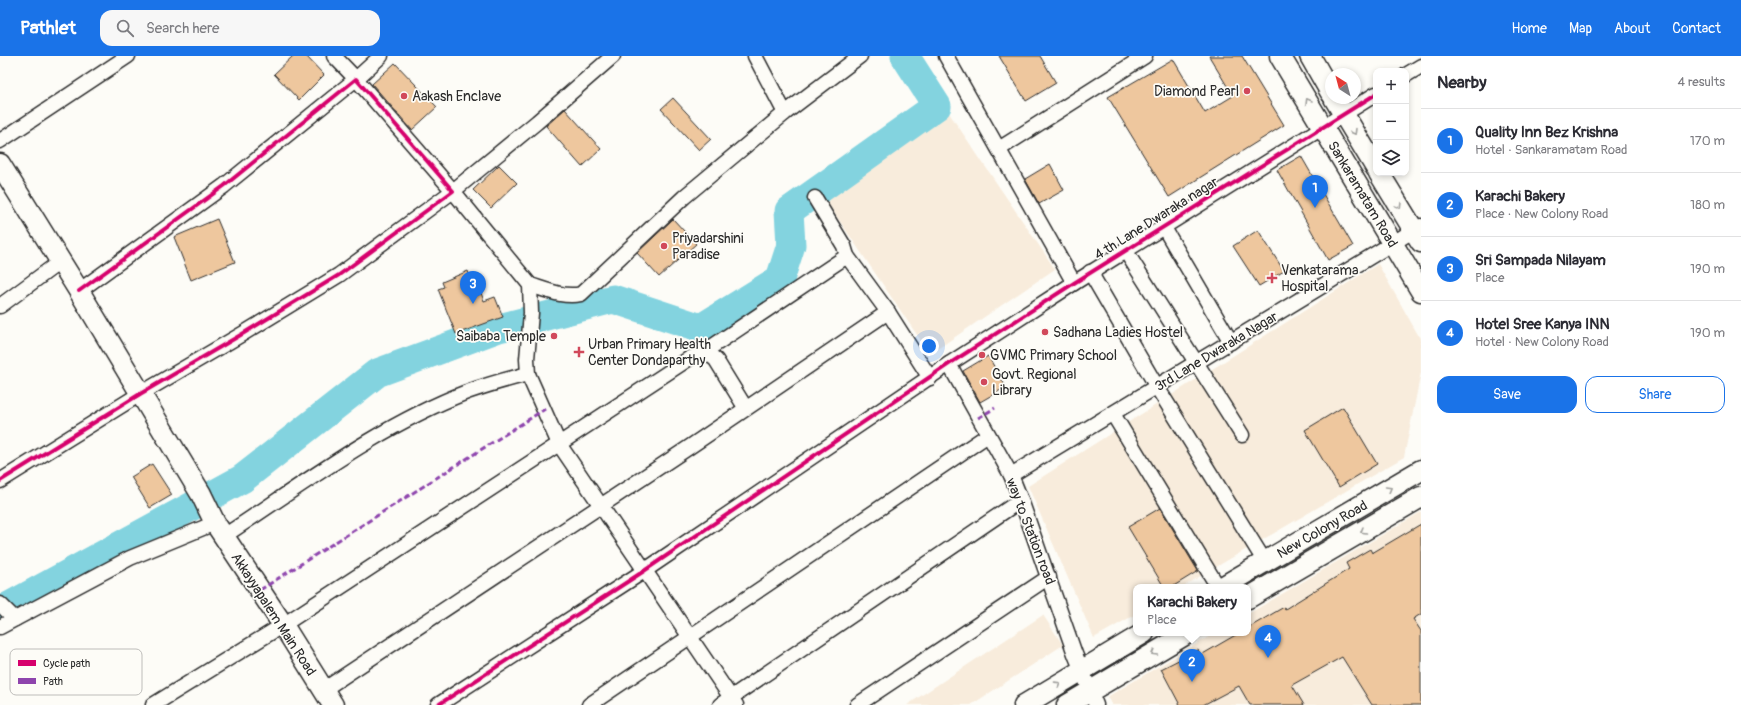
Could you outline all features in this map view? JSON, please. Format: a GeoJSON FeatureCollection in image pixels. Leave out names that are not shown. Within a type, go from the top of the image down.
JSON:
{"type":"FeatureCollection","features":[{"type":"Feature","properties":{"kind":"main road","name":"Sankaramatam Road"},"geometry":{"type":"LineString","coordinates":[[1280,56],[1421,291]]}},
{"type":"Feature","properties":{"kind":"main road"},"geometry":{"type":"LineString","coordinates":[[1310,56],[1325,82]]}},
{"type":"Feature","properties":{"kind":"main road","name":"Sankaramatam Road"},"geometry":{"type":"LineString","coordinates":[[1339,106],[1373,163]]}},
{"type":"Feature","properties":{"kind":"main road","name":"Akkayyapalem Main Road"},"geometry":{"type":"LineString","coordinates":[[0,164],[61,261],[201,494],[217,524],[328,697]]}},
{"type":"Feature","properties":{"kind":"main road","name":"Sankaramatam Road"},"geometry":{"type":"LineString","coordinates":[[1381,176],[1419,233]]}},
{"type":"Feature","properties":{"kind":"main road","name":"New Colony Road"},"geometry":{"type":"LineString","coordinates":[[1227,584],[1421,470]]}},
{"type":"Feature","properties":{"kind":"main road","name":"New Colony Road"},"geometry":{"type":"LineString","coordinates":[[1251,596],[1421,497]]}},
{"type":"Feature","properties":{"kind":"main road"},"geometry":{"type":"LineString","coordinates":[[1024,705],[1139,636]]}},
{"type":"Feature","properties":{"kind":"main road"},"geometry":{"type":"LineString","coordinates":[[1066,705],[1093,698],[1184,636]]}},
{"type":"Feature","properties":{"kind":"street"},"geometry":{"type":"LineString","coordinates":[[0,141],[128,56]]}},
{"type":"Feature","properties":{"kind":"street"},"geometry":{"type":"LineString","coordinates":[[334,56],[356,79],[453,191],[530,284],[562,295],[572,296],[581,294],[684,197],[785,113],[860,56]]}},
{"type":"Feature","properties":{"kind":"street"},"geometry":{"type":"LineString","coordinates":[[79,291],[224,186],[356,79],[381,56]]}},
{"type":"Feature","properties":{"kind":"street"},"geometry":{"type":"LineString","coordinates":[[0,481],[140,394],[339,275],[453,191],[532,127],[613,56]]}},
{"type":"Feature","properties":{"kind":"street"},"geometry":{"type":"LineString","coordinates":[[755,56],[785,113]]}},
{"type":"Feature","properties":{"kind":"street"},"geometry":{"type":"LineString","coordinates":[[946,56],[1074,283]]}},
{"type":"Feature","properties":{"kind":"street"},"geometry":{"type":"LineString","coordinates":[[999,148],[1146,56]]}},
{"type":"Feature","properties":{"kind":"street"},"geometry":{"type":"LineString","coordinates":[[1409,73],[1421,66]]}},
{"type":"Feature","properties":{"kind":"street","name":"4 th Lane Dwaraka nagar"},"geometry":{"type":"LineString","coordinates":[[438,705],[644,571],[949,364],[1090,272],[1323,126],[1339,106],[1373,95]]}},
{"type":"Feature","properties":{"kind":"street"},"geometry":{"type":"LineString","coordinates":[[815,198],[844,246],[847,256],[888,312],[930,378]]}},
{"type":"Feature","properties":{"kind":"street"},"geometry":{"type":"LineString","coordinates":[[1163,226],[1231,342]]}},
{"type":"Feature","properties":{"kind":"street","name":"3rd Lane Dwaraka Nagar"},"geometry":{"type":"LineString","coordinates":[[1011,475],[1392,244],[1419,233]]}},
{"type":"Feature","properties":{"kind":"street"},"geometry":{"type":"LineString","coordinates":[[1125,250],[1242,436]]}},
{"type":"Feature","properties":{"kind":"street"},"geometry":{"type":"LineString","coordinates":[[153,705],[283,625],[690,358],[701,354],[847,256]]}},
{"type":"Feature","properties":{"kind":"street"},"geometry":{"type":"LineString","coordinates":[[0,306],[61,261]]}},
{"type":"Feature","properties":{"kind":"street"},"geometry":{"type":"LineString","coordinates":[[1090,272],[1157,387],[1265,562]]}},
{"type":"Feature","properties":{"kind":"street"},"geometry":{"type":"LineString","coordinates":[[530,284],[530,313],[527,341],[528,374],[545,409],[559,444],[689,637],[729,703],[1021,500]]}},
{"type":"Feature","properties":{"kind":"street"},"geometry":{"type":"LineString","coordinates":[[328,697],[600,506],[888,312]]}},
{"type":"Feature","properties":{"kind":"street"},"geometry":{"type":"LineString","coordinates":[[701,354],[710,354],[716,360],[746,407]]}},
{"type":"Feature","properties":{"kind":"street","name":"way to Station road"},"geometry":{"type":"LineString","coordinates":[[949,364],[1011,475],[1049,577],[1081,670],[1093,698]]}},
{"type":"Feature","properties":{"kind":"street"},"geometry":{"type":"LineString","coordinates":[[0,627],[8,612],[130,558],[217,524],[352,452],[434,406],[467,392],[528,374]]}},
{"type":"Feature","properties":{"kind":"street"},"geometry":{"type":"LineString","coordinates":[[1113,414],[1216,584]]}},
{"type":"Feature","properties":{"kind":"street"},"geometry":{"type":"LineString","coordinates":[[589,705],[988,435]]}},
{"type":"Feature","properties":{"kind":"street"},"geometry":{"type":"LineString","coordinates":[[858,705],[1049,577]]}},
{"type":"Feature","properties":{"kind":"shaded area"},"geometry":{"type":"Polygon","coordinates":[[[949,113],[1055,269],[930,354],[824,198],[949,113]]]}},
{"type":"Feature","properties":{"kind":"shaded area"},"geometry":{"type":"Polygon","coordinates":[[[1378,264],[1421,340],[1421,372],[1404,457],[1187,584],[1133,584],[1133,616],[1094,638],[1028,486],[1378,264]]]}},
{"type":"Feature","properties":{"kind":"shaded area"},"geometry":{"type":"Polygon","coordinates":[[[1421,512],[1421,705],[1112,705],[1107,697],[1210,636],[1251,636],[1251,612],[1421,512]]]}},
{"type":"Feature","properties":{"kind":"shaded area"},"geometry":{"type":"Polygon","coordinates":[[[1043,615],[1063,645],[971,705],[907,705],[1043,615]]]}},
{"type":"Feature","properties":{"kind":"building"},"geometry":{"type":"Polygon","coordinates":[[[293,56],[306,56],[324,75],[299,100],[274,74],[293,56]]]}},
{"type":"Feature","properties":{"kind":"building"},"geometry":{"type":"Polygon","coordinates":[[[999,56],[1040,56],[1056,83],[1026,101],[999,56]]]}},
{"type":"Feature","properties":{"kind":"building"},"geometry":{"type":"Polygon","coordinates":[[[1209,56],[1242,56],[1284,125],[1169,197],[1108,97],[1173,59],[1205,113],[1233,96],[1209,56]]]}},
{"type":"Feature","properties":{"kind":"building","name":"Aakash Enclave"},"geometry":{"type":"Polygon","coordinates":[[[395,63],[437,107],[412,130],[372,84],[395,63]]]}},
{"type":"Feature","properties":{"kind":"building"},"geometry":{"type":"Polygon","coordinates":[[[673,98],[711,139],[699,150],[661,109],[673,98]]]}},
{"type":"Feature","properties":{"kind":"building"},"geometry":{"type":"Polygon","coordinates":[[[565,109],[601,149],[582,167],[546,126],[565,109]]]}},
{"type":"Feature","properties":{"kind":"building"},"geometry":{"type":"Polygon","coordinates":[[[1301,156],[1353,246],[1328,260],[1277,170],[1301,156]]]}},
{"type":"Feature","properties":{"kind":"building"},"geometry":{"type":"Polygon","coordinates":[[[1050,164],[1064,190],[1039,204],[1025,179],[1050,164]]]}},
{"type":"Feature","properties":{"kind":"building"},"geometry":{"type":"Polygon","coordinates":[[[499,165],[517,183],[491,208],[473,190],[499,165]]]}},
{"type":"Feature","properties":{"kind":"building"},"geometry":{"type":"Polygon","coordinates":[[[217,219],[235,262],[191,280],[174,237],[217,219]]]}},
{"type":"Feature","properties":{"kind":"building","name":"Priyadarshini Paradise"},"geometry":{"type":"Polygon","coordinates":[[[673,219],[696,244],[659,277],[637,253],[673,219]]]}},
{"type":"Feature","properties":{"kind":"building"},"geometry":{"type":"Polygon","coordinates":[[[1258,230],[1284,271],[1259,286],[1233,246],[1258,230]]]}},
{"type":"Feature","properties":{"kind":"building"},"geometry":{"type":"Polygon","coordinates":[[[468,271],[477,295],[481,293],[484,301],[495,297],[503,317],[456,334],[438,289],[444,287],[442,282],[468,271]]]}},
{"type":"Feature","properties":{"kind":"building"},"geometry":{"type":"Polygon","coordinates":[[[988,356],[1006,387],[980,402],[963,371],[988,356]]]}},
{"type":"Feature","properties":{"kind":"building"},"geometry":{"type":"Polygon","coordinates":[[[1343,407],[1377,464],[1339,487],[1305,430],[1343,407]]]}},
{"type":"Feature","properties":{"kind":"building"},"geometry":{"type":"Polygon","coordinates":[[[152,464],[172,495],[150,508],[131,477],[152,464]]]}},
{"type":"Feature","properties":{"kind":"building"},"geometry":{"type":"Polygon","coordinates":[[[1160,508],[1198,571],[1177,584],[1162,584],[1128,527],[1160,508]]]}},
{"type":"Feature","properties":{"kind":"building"},"geometry":{"type":"Polygon","coordinates":[[[1421,524],[1421,614],[1413,619],[1421,631],[1421,705],[1372,705],[1342,657],[1292,685],[1304,705],[1250,705],[1239,686],[1203,705],[1180,705],[1161,669],[1198,650],[1201,655],[1234,636],[1251,636],[1251,626],[1284,607],[1285,609],[1349,569],[1346,563],[1370,549],[1372,553],[1421,524]]]}},
{"type":"Feature","properties":{"kind":"waterway"},"geometry":{"type":"LineString","coordinates":[[0,611],[242,479],[377,373],[499,328],[613,299],[701,328],[780,279],[791,245],[789,211],[937,106],[905,56]]}},
{"type":"Feature","properties":{"kind":"marked path"},"geometry":{"type":"LineString","coordinates":[[978,418],[995,408]]}},
{"type":"Feature","properties":{"kind":"marked path"},"geometry":{"type":"LineString","coordinates":[[260,590],[545,409]]}},
{"type":"Feature","properties":{"kind":"cycle path"},"geometry":{"type":"LineString","coordinates":[[0,481],[140,394],[339,275],[453,191],[356,79],[224,186],[79,291]]}},
{"type":"Feature","properties":{"kind":"cycle path"},"geometry":{"type":"LineString","coordinates":[[438,705],[644,571],[949,364],[1074,283],[1373,96]]}},
{"type":"Feature","properties":{"kind":"place","name":"Diamond Pearl"},"geometry":{"type":"Point","coordinates":[1247,91]}},
{"type":"Feature","properties":{"kind":"place","name":"Aakash Enclave"},"geometry":{"type":"Point","coordinates":[404,96]}},
{"type":"Feature","properties":{"kind":"place","name":"Quality Inn Bez Krishna"},"geometry":{"type":"Point","coordinates":[1315,208]}},
{"type":"Feature","properties":{"kind":"place","name":"Priyadarshini Paradise"},"geometry":{"type":"Point","coordinates":[664,246]}},
{"type":"Feature","properties":{"kind":"place","name":"Venkatarama Hospital"},"geometry":{"type":"Point","coordinates":[1272,278]}},
{"type":"Feature","properties":{"kind":"place","name":"Sri Sampada Nilayam"},"geometry":{"type":"Point","coordinates":[473,304]}},
{"type":"Feature","properties":{"kind":"place","name":"Sadhana Ladies Hostel"},"geometry":{"type":"Point","coordinates":[1045,332]}},
{"type":"Feature","properties":{"kind":"place","name":"Saibaba Temple"},"geometry":{"type":"Point","coordinates":[554,336]}},
{"type":"Feature","properties":{"kind":"place","name":"Urban Primary Health Center Dondaparthy"},"geometry":{"type":"Point","coordinates":[579,352]}},
{"type":"Feature","properties":{"kind":"place","name":"GVMC Primary School"},"geometry":{"type":"Point","coordinates":[982,355]}},
{"type":"Feature","properties":{"kind":"place","name":"Govt. Regional Library"},"geometry":{"type":"Point","coordinates":[984,382]}},
{"type":"Feature","properties":{"kind":"place","name":"Hotel Sree Kanya INN"},"geometry":{"type":"Point","coordinates":[1268,658]}},
{"type":"Feature","properties":{"kind":"place","name":"Karachi Bakery"},"geometry":{"type":"Point","coordinates":[1192,682]}}]}
